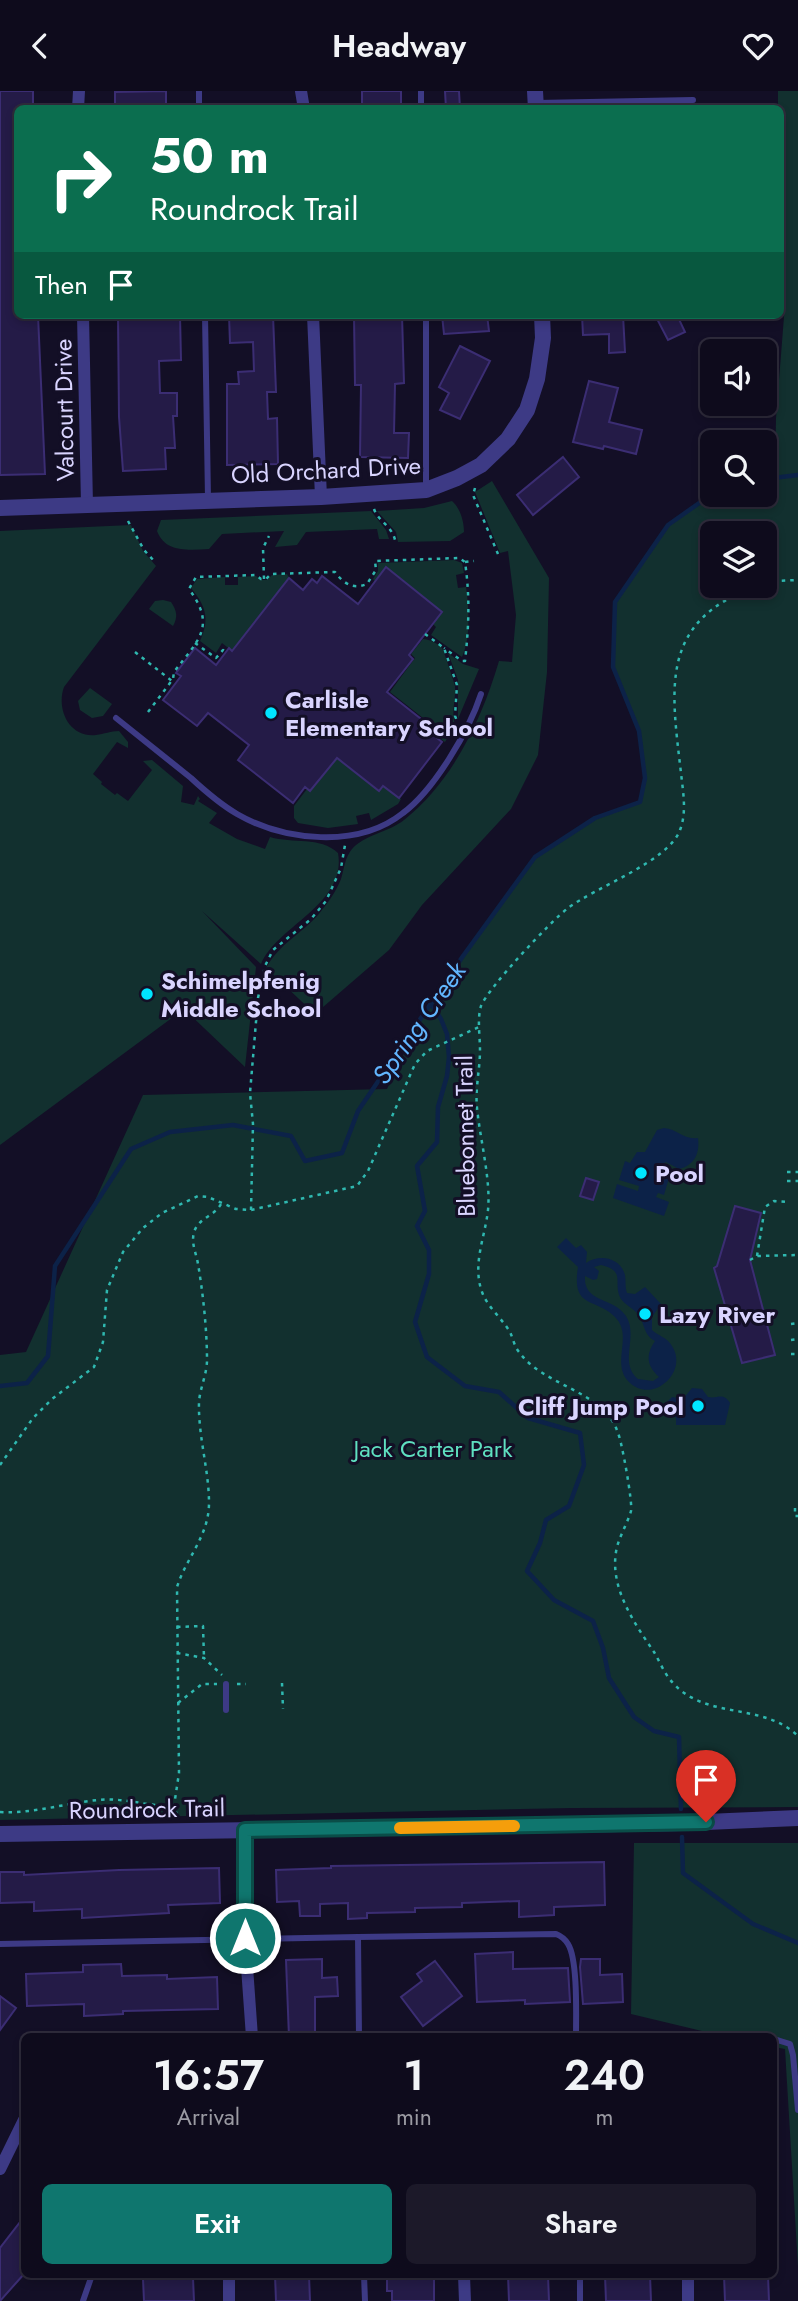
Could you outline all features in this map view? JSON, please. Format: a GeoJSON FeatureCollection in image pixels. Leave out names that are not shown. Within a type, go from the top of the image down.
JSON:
{"type":"FeatureCollection","features":[{"type":"Feature","properties":{"kind":"street","name":"Valcourt Drive"},"geometry":{"type":"LineString","coordinates":[[83,319],[88,505]]}},
{"type":"Feature","properties":{"kind":"street"},"geometry":{"type":"LineString","coordinates":[[313,319],[321,497]]}},
{"type":"Feature","properties":{"kind":"street","name":"Old Orchard Drive"},"geometry":{"type":"LineString","coordinates":[[0,508],[321,497],[426,490],[481,465],[508,439],[527,410],[537,379],[543,338],[542,319]]}},
{"type":"Feature","properties":{"kind":"street","name":"Roundrock Trail"},"geometry":{"type":"LineString","coordinates":[[0,1834],[683,1823],[798,1818]]}},
{"type":"Feature","properties":{"kind":"street"},"geometry":{"type":"LineString","coordinates":[[245,1830],[245,1938],[252,2033]]}},
{"type":"Feature","properties":{"kind":"street"},"geometry":{"type":"LineString","coordinates":[[0,2169],[21,2126]]}},
{"type":"Feature","properties":{"kind":"street"},"geometry":{"type":"LineString","coordinates":[[229,2278],[229,2301]]}},
{"type":"Feature","properties":{"kind":"street"},"geometry":{"type":"LineString","coordinates":[[464,2278],[465,2301]]}},
{"type":"Feature","properties":{"kind":"street"},"geometry":{"type":"LineString","coordinates":[[688,2278],[688,2301]]}},
{"type":"Feature","properties":{"kind":"lane"},"geometry":{"type":"LineString","coordinates":[[535,101],[693,100]]}},
{"type":"Feature","properties":{"kind":"lane"},"geometry":{"type":"LineString","coordinates":[[205,319],[208,500]]}},
{"type":"Feature","properties":{"kind":"lane"},"geometry":{"type":"LineString","coordinates":[[426,319],[426,490]]}},
{"type":"Feature","properties":{"kind":"lane"},"geometry":{"type":"LineString","coordinates":[[116,718],[237,814],[273,831],[313,836],[345,836],[375,829],[403,813],[424,793],[455,748],[481,694]]}},
{"type":"Feature","properties":{"kind":"lane"},"geometry":{"type":"LineString","coordinates":[[226,1684],[226,1710]]}},
{"type":"Feature","properties":{"kind":"lane"},"geometry":{"type":"LineString","coordinates":[[0,1944],[556,1934],[563,1937],[568,1944],[573,1958],[576,2033]]}},
{"type":"Feature","properties":{"kind":"lane"},"geometry":{"type":"LineString","coordinates":[[358,1937],[359,2033]]}},
{"type":"Feature","properties":{"kind":"lane"},"geometry":{"type":"LineString","coordinates":[[777,2040],[790,2044],[798,2110]]}},
{"type":"Feature","properties":{"kind":"lane"},"geometry":{"type":"LineString","coordinates":[[83,2301],[91,2278]]}},
{"type":"Feature","properties":{"kind":"lane"},"geometry":{"type":"LineString","coordinates":[[365,2278],[365,2301]]}},
{"type":"Feature","properties":{"kind":"lane"},"geometry":{"type":"LineString","coordinates":[[580,2278],[580,2301]]}},
{"type":"Feature","properties":{"kind":"path"},"geometry":{"type":"LineString","coordinates":[[475,488],[473,495],[498,554]]}},
{"type":"Feature","properties":{"kind":"path"},"geometry":{"type":"LineString","coordinates":[[374,506],[375,514],[388,525],[396,540]]}},
{"type":"Feature","properties":{"kind":"path"},"geometry":{"type":"LineString","coordinates":[[125,519],[132,524],[144,550],[155,562]]}},
{"type":"Feature","properties":{"kind":"path"},"geometry":{"type":"LineString","coordinates":[[264,579],[263,548],[270,536]]}},
{"type":"Feature","properties":{"kind":"path"},"geometry":{"type":"LineString","coordinates":[[264,579],[271,574],[335,572],[348,585],[356,587],[367,584],[376,570],[375,561],[459,558],[465,562],[474,561]]}},
{"type":"Feature","properties":{"kind":"path"},"geometry":{"type":"LineString","coordinates":[[425,634],[462,661],[465,660],[470,619],[465,562]]}},
{"type":"Feature","properties":{"kind":"path"},"geometry":{"type":"LineString","coordinates":[[148,712],[172,681],[174,673],[201,633],[204,614],[189,589],[190,582],[196,577],[256,575],[264,579]]}},
{"type":"Feature","properties":{"kind":"path"},"geometry":{"type":"LineString","coordinates":[[777,580],[798,580]]}},
{"type":"Feature","properties":{"kind":"path","name":"Bluebonnet Trail"},"geometry":{"type":"LineString","coordinates":[[728,598],[703,617],[691,631],[675,670],[673,701],[685,804],[682,827],[674,843],[567,909],[491,988],[481,1008],[477,1105],[488,1207],[478,1255],[481,1289],[491,1308],[509,1331],[518,1351],[540,1374],[602,1408],[616,1426],[633,1506],[616,1553],[617,1584],[634,1624],[673,1684],[698,1702],[761,1714],[786,1724],[798,1736]]}},
{"type":"Feature","properties":{"kind":"path"},"geometry":{"type":"LineString","coordinates":[[195,643],[216,658],[223,650],[226,652]]}},
{"type":"Feature","properties":{"kind":"path"},"geometry":{"type":"LineString","coordinates":[[444,647],[457,685],[454,716],[457,721]]}},
{"type":"Feature","properties":{"kind":"path"},"geometry":{"type":"LineString","coordinates":[[135,652],[172,681]]}},
{"type":"Feature","properties":{"kind":"path"},"geometry":{"type":"LineString","coordinates":[[251,1210],[253,1124],[250,1093],[258,997],[265,965],[272,950],[311,919],[326,901],[341,868],[345,836]]}},
{"type":"Feature","properties":{"kind":"path"},"geometry":{"type":"LineString","coordinates":[[0,1465],[33,1418],[52,1399],[94,1367],[103,1342],[107,1290],[123,1252],[143,1228],[162,1213],[198,1196],[208,1197],[236,1209],[251,1210],[357,1186],[368,1171],[415,1063],[427,1051],[480,1027]]}},
{"type":"Feature","properties":{"kind":"path"},"geometry":{"type":"LineString","coordinates":[[787,1173],[798,1172]]}},
{"type":"Feature","properties":{"kind":"path"},"geometry":{"type":"LineString","coordinates":[[787,1181],[798,1181]]}},
{"type":"Feature","properties":{"kind":"path"},"geometry":{"type":"LineString","coordinates":[[757,1256],[765,1207],[774,1201],[787,1202]]}},
{"type":"Feature","properties":{"kind":"path"},"geometry":{"type":"LineString","coordinates":[[171,1815],[179,1773],[177,1587],[183,1568],[205,1531],[209,1504],[199,1401],[207,1361],[198,1263],[192,1241],[195,1229],[201,1221],[218,1210],[222,1202]]}},
{"type":"Feature","properties":{"kind":"path"},"geometry":{"type":"LineString","coordinates":[[750,1260],[757,1256],[798,1255]]}},
{"type":"Feature","properties":{"kind":"path"},"geometry":{"type":"LineString","coordinates":[[791,1324],[798,1323]]}},
{"type":"Feature","properties":{"kind":"path"},"geometry":{"type":"LineString","coordinates":[[791,1340],[798,1339]]}},
{"type":"Feature","properties":{"kind":"path"},"geometry":{"type":"LineString","coordinates":[[791,1354],[798,1354]]}},
{"type":"Feature","properties":{"kind":"path"},"geometry":{"type":"LineString","coordinates":[[794,1508],[794,1516],[798,1515]]}},
{"type":"Feature","properties":{"kind":"path"},"geometry":{"type":"LineString","coordinates":[[177,1627],[203,1626],[204,1658]]}},
{"type":"Feature","properties":{"kind":"path"},"geometry":{"type":"LineString","coordinates":[[177,1653],[204,1658],[226,1678],[226,1684]]}},
{"type":"Feature","properties":{"kind":"path"},"geometry":{"type":"LineString","coordinates":[[282,1683],[283,1709]]}},
{"type":"Feature","properties":{"kind":"path"},"geometry":{"type":"LineString","coordinates":[[178,1703],[202,1684],[246,1684]]}},
{"type":"Feature","properties":{"kind":"path"},"geometry":{"type":"LineString","coordinates":[[0,1812],[21,1813],[98,1800],[132,1800],[159,1806],[174,1806]]}},
{"type":"Feature","properties":{"kind":"path"},"geometry":{"type":"LineString","coordinates":[[174,1806],[177,1815]]}},
{"type":"Feature","properties":{"kind":"green space","name":"Jack Carter Park"},"geometry":{"type":"Polygon","coordinates":[[[778,91],[798,91],[798,1807],[571,1808],[0,1820],[0,1355],[26,1352],[143,1095],[387,1089],[418,1023],[535,857],[595,818],[640,802],[645,778],[639,731],[613,667],[615,602],[668,525],[700,502],[700,507],[777,507],[776,418],[784,317],[784,105],[778,105],[778,91]]]}},
{"type":"Feature","properties":{"kind":"green space"},"geometry":{"type":"Polygon","coordinates":[[[492,481],[549,578],[547,672],[538,755],[511,809],[422,905],[389,950],[315,1014],[266,968],[284,945],[311,922],[328,902],[339,884],[346,859],[352,849],[363,840],[404,820],[437,787],[464,748],[484,705],[499,661],[512,662],[516,615],[508,551],[500,553],[475,492],[492,481]]]}},
{"type":"Feature","properties":{"kind":"green space"},"geometry":{"type":"Polygon","coordinates":[[[452,501],[461,515],[464,532],[450,541],[398,542],[396,532],[377,511],[424,508],[452,501]]]}},
{"type":"Feature","properties":{"kind":"green space"},"geometry":{"type":"Polygon","coordinates":[[[371,511],[386,530],[389,539],[379,539],[377,529],[306,532],[297,545],[275,547],[284,531],[222,534],[209,549],[186,550],[172,547],[157,531],[161,520],[371,511]]]}},
{"type":"Feature","properties":{"kind":"green space"},"geometry":{"type":"Polygon","coordinates":[[[131,525],[143,551],[156,566],[64,687],[62,696],[63,713],[78,732],[96,735],[119,731],[128,742],[128,748],[117,742],[93,774],[115,795],[117,793],[128,801],[152,770],[143,761],[152,760],[183,786],[181,802],[194,805],[198,796],[198,801],[217,813],[209,823],[237,839],[265,849],[270,837],[323,844],[338,853],[338,871],[322,900],[281,937],[261,964],[202,911],[256,967],[245,1067],[184,1009],[0,1145],[0,531],[131,525]]]}},
{"type":"Feature","properties":{"kind":"green space"},"geometry":{"type":"Polygon","coordinates":[[[454,560],[462,563],[464,573],[456,575],[458,588],[466,587],[468,604],[468,632],[462,657],[431,635],[436,627],[433,624],[442,612],[386,568],[375,581],[373,579],[378,571],[378,563],[454,560]]]}},
{"type":"Feature","properties":{"kind":"green space"},"geometry":{"type":"Polygon","coordinates":[[[287,574],[289,578],[232,651],[222,643],[216,653],[200,641],[206,619],[203,607],[191,588],[197,579],[225,577],[225,585],[238,585],[238,577],[256,576],[267,580],[272,575],[287,574]]]}},
{"type":"Feature","properties":{"kind":"green space"},"geometry":{"type":"Polygon","coordinates":[[[155,601],[171,602],[175,608],[173,626],[149,609],[155,601]]]}},
{"type":"Feature","properties":{"kind":"green space"},"geometry":{"type":"Polygon","coordinates":[[[423,639],[442,648],[455,686],[455,725],[445,742],[429,731],[432,725],[390,692],[415,658],[411,654],[423,639]]]}},
{"type":"Feature","properties":{"kind":"green space"},"geometry":{"type":"Polygon","coordinates":[[[448,653],[463,664],[479,669],[458,719],[458,680],[448,653]]]}},
{"type":"Feature","properties":{"kind":"green space"},"geometry":{"type":"Polygon","coordinates":[[[90,688],[112,704],[103,716],[92,718],[80,710],[78,701],[90,688]]]}},
{"type":"Feature","properties":{"kind":"green space"},"geometry":{"type":"Polygon","coordinates":[[[337,758],[379,791],[383,786],[401,799],[398,804],[371,820],[369,813],[356,816],[358,824],[328,828],[298,823],[294,818],[294,806],[307,789],[311,791],[337,758]]]}},
{"type":"Feature","properties":{"kind":"green space"},"geometry":{"type":"Polygon","coordinates":[[[634,1843],[798,1843],[798,2267],[785,2049],[777,2048],[777,2033],[710,2033],[631,2014],[634,1843]]]}},
{"type":"Feature","properties":{"kind":"water","name":"Pool"},"geometry":{"type":"Polygon","coordinates":[[[664,1128],[698,1138],[698,1143],[695,1158],[689,1165],[679,1169],[666,1162],[660,1165],[661,1174],[669,1178],[664,1195],[658,1193],[656,1197],[669,1202],[664,1216],[613,1198],[617,1184],[638,1191],[639,1186],[619,1180],[625,1161],[630,1163],[637,1152],[645,1152],[657,1130],[664,1128]]]}},
{"type":"Feature","properties":{"kind":"water","name":"Lazy River"},"geometry":{"type":"Polygon","coordinates":[[[566,1238],[576,1248],[581,1245],[587,1252],[586,1263],[603,1258],[614,1261],[625,1275],[627,1293],[635,1294],[645,1287],[661,1304],[652,1317],[652,1330],[670,1343],[676,1356],[676,1366],[666,1382],[648,1390],[629,1382],[621,1367],[623,1333],[620,1324],[608,1311],[582,1296],[578,1290],[578,1267],[557,1247],[566,1238]],[[601,1265],[594,1267],[599,1271],[597,1279],[585,1276],[586,1285],[594,1296],[621,1310],[626,1316],[631,1332],[629,1357],[632,1372],[638,1379],[653,1381],[659,1377],[649,1360],[655,1341],[648,1336],[638,1314],[621,1299],[616,1274],[601,1265]]]}},
{"type":"Feature","properties":{"kind":"water","name":"Cliff Jump Pool"},"geometry":{"type":"Polygon","coordinates":[[[692,1388],[702,1389],[708,1397],[723,1397],[730,1403],[725,1425],[676,1425],[676,1418],[666,1409],[667,1402],[672,1397],[683,1399],[692,1388]]]}},
{"type":"Feature","properties":{"kind":"building"},"geometry":{"type":"Polygon","coordinates":[[[0,91],[33,91],[33,105],[14,105],[14,319],[38,319],[45,474],[0,475],[0,91]]]}},
{"type":"Feature","properties":{"kind":"building"},"geometry":{"type":"Polygon","coordinates":[[[166,91],[166,105],[115,105],[115,92],[166,91]]]}},
{"type":"Feature","properties":{"kind":"building"},"geometry":{"type":"Polygon","coordinates":[[[362,91],[401,91],[401,105],[362,105],[362,91]]]}},
{"type":"Feature","properties":{"kind":"building"},"geometry":{"type":"Polygon","coordinates":[[[445,91],[459,91],[460,105],[446,105],[445,91]]]}},
{"type":"Feature","properties":{"kind":"building"},"geometry":{"type":"Polygon","coordinates":[[[118,319],[180,319],[181,360],[159,361],[160,393],[177,393],[177,416],[173,416],[175,448],[165,448],[166,469],[123,471],[119,417],[118,319]]]}},
{"type":"Feature","properties":{"kind":"building"},"geometry":{"type":"Polygon","coordinates":[[[229,319],[273,319],[276,392],[267,392],[268,419],[277,418],[278,464],[227,465],[227,384],[239,384],[238,372],[254,371],[253,342],[230,343],[229,319]]]}},
{"type":"Feature","properties":{"kind":"building"},"geometry":{"type":"Polygon","coordinates":[[[354,319],[402,319],[404,383],[395,384],[394,433],[409,433],[408,458],[360,457],[361,385],[355,385],[354,319]]]}},
{"type":"Feature","properties":{"kind":"building"},"geometry":{"type":"Polygon","coordinates":[[[442,319],[488,319],[489,331],[444,334],[442,319]]]}},
{"type":"Feature","properties":{"kind":"building"},"geometry":{"type":"Polygon","coordinates":[[[582,319],[623,319],[625,352],[609,353],[609,334],[583,335],[582,319]]]}},
{"type":"Feature","properties":{"kind":"building"},"geometry":{"type":"Polygon","coordinates":[[[657,319],[679,319],[685,332],[668,340],[657,319]]]}},
{"type":"Feature","properties":{"kind":"building"},"geometry":{"type":"Polygon","coordinates":[[[460,346],[490,361],[460,419],[440,410],[449,393],[439,387],[460,346]]]}},
{"type":"Feature","properties":{"kind":"building"},"geometry":{"type":"Polygon","coordinates":[[[589,381],[618,388],[609,422],[642,430],[636,454],[573,442],[589,381]]]}},
{"type":"Feature","properties":{"kind":"building"},"geometry":{"type":"Polygon","coordinates":[[[563,457],[579,477],[533,515],[517,495],[563,457]]]}},
{"type":"Feature","properties":{"kind":"building"},"geometry":{"type":"Polygon","coordinates":[[[386,567],[442,612],[409,655],[413,659],[387,692],[430,726],[427,730],[442,742],[399,798],[383,786],[379,791],[337,758],[310,791],[305,787],[293,803],[238,760],[249,745],[208,713],[197,726],[163,700],[181,676],[176,673],[195,648],[216,665],[229,648],[232,651],[289,578],[303,590],[312,579],[317,583],[322,576],[358,604],[386,567]]]}},
{"type":"Feature","properties":{"kind":"building"},"geometry":{"type":"Polygon","coordinates":[[[586,1178],[599,1182],[593,1200],[580,1196],[586,1178]]]}},
{"type":"Feature","properties":{"kind":"building"},"geometry":{"type":"Polygon","coordinates":[[[735,1206],[761,1213],[750,1260],[775,1355],[742,1363],[714,1268],[717,1266],[735,1206]]]}},
{"type":"Feature","properties":{"kind":"building"},"geometry":{"type":"Polygon","coordinates":[[[604,1862],[605,1905],[554,1907],[554,1915],[519,1917],[519,1901],[462,1903],[462,1907],[415,1908],[415,1912],[367,1913],[367,1918],[348,1919],[348,1903],[320,1904],[320,1916],[300,1916],[299,1901],[277,1902],[276,1870],[331,1866],[604,1862]]]}},
{"type":"Feature","properties":{"kind":"building"},"geometry":{"type":"Polygon","coordinates":[[[219,1868],[220,1903],[168,1905],[169,1913],[82,1918],[82,1909],[34,1911],[34,1902],[0,1903],[0,1872],[24,1872],[24,1875],[219,1868]]]}},
{"type":"Feature","properties":{"kind":"building"},"geometry":{"type":"Polygon","coordinates":[[[513,1952],[513,1969],[568,1968],[570,2002],[477,2002],[475,1954],[513,1952]]]}},
{"type":"Feature","properties":{"kind":"building"},"geometry":{"type":"Polygon","coordinates":[[[322,1959],[322,1978],[337,1977],[338,1996],[315,1997],[315,2033],[289,2033],[286,1960],[322,1959]]]}},
{"type":"Feature","properties":{"kind":"building"},"geometry":{"type":"Polygon","coordinates":[[[581,1959],[600,1959],[600,1975],[622,1974],[623,2002],[583,2004],[581,1959]]]}},
{"type":"Feature","properties":{"kind":"building"},"geometry":{"type":"Polygon","coordinates":[[[435,1961],[462,1996],[423,2026],[401,1997],[422,1981],[417,1974],[435,1961]]]}},
{"type":"Feature","properties":{"kind":"building"},"geometry":{"type":"Polygon","coordinates":[[[121,1964],[122,1976],[167,1975],[167,1979],[217,1977],[218,2009],[123,2011],[123,2014],[84,2016],[84,2004],[27,2006],[26,1974],[83,1972],[83,1965],[121,1964]]]}},
{"type":"Feature","properties":{"kind":"building"},"geometry":{"type":"Polygon","coordinates":[[[0,1996],[16,2008],[0,2030],[0,1996]]]}},
{"type":"Feature","properties":{"kind":"building"},"geometry":{"type":"Polygon","coordinates":[[[21,2221],[21,2277],[0,2301],[0,2248],[21,2221]]]}},
{"type":"Feature","properties":{"kind":"building"},"geometry":{"type":"Polygon","coordinates":[[[193,2278],[194,2301],[144,2301],[143,2279],[193,2278]]]}},
{"type":"Feature","properties":{"kind":"building"},"geometry":{"type":"Polygon","coordinates":[[[275,2278],[309,2278],[310,2301],[276,2301],[275,2278]]]}},
{"type":"Feature","properties":{"kind":"building"},"geometry":{"type":"Polygon","coordinates":[[[387,2278],[434,2278],[434,2301],[392,2301],[392,2291],[387,2291],[387,2278]]]}},
{"type":"Feature","properties":{"kind":"building"},"geometry":{"type":"Polygon","coordinates":[[[508,2278],[548,2278],[549,2301],[509,2301],[508,2278]]]}},
{"type":"Feature","properties":{"kind":"building"},"geometry":{"type":"Polygon","coordinates":[[[605,2278],[650,2278],[651,2301],[606,2301],[605,2278]]]}},
{"type":"Feature","properties":{"kind":"building"},"geometry":{"type":"Polygon","coordinates":[[[724,2278],[768,2278],[769,2301],[725,2301],[724,2278]]]}},
{"type":"Feature","properties":{"kind":"waterway","name":"Spring Creek"},"geometry":{"type":"LineString","coordinates":[[777,478],[798,475]]}},
{"type":"Feature","properties":{"kind":"waterway","name":"Spring Creek"},"geometry":{"type":"LineString","coordinates":[[0,1386],[27,1383],[48,1356],[55,1266],[131,1149],[170,1132],[233,1125],[291,1136],[305,1161],[342,1153],[358,1111],[463,956],[535,857],[595,818],[640,802],[645,778],[639,731],[613,667],[615,602],[668,525],[700,502]]}},
{"type":"Feature","properties":{"kind":"waterway"},"geometry":{"type":"LineString","coordinates":[[431,1004],[447,1034],[449,1057],[447,1076],[438,1107],[437,1142],[417,1166],[425,1211],[417,1226],[429,1250],[429,1274],[415,1322],[427,1357],[465,1386],[499,1392],[528,1418],[580,1433],[584,1465],[569,1506],[546,1520],[540,1543],[527,1571],[554,1600],[593,1621],[603,1648],[609,1678],[634,1717],[654,1731],[679,1737],[681,1809]]}},
{"type":"Feature","properties":{"kind":"waterway"},"geometry":{"type":"LineString","coordinates":[[682,1837],[683,1873],[753,1924],[798,1943]]}},
{"type":"Feature","properties":{"kind":"slow traffic"},"geometry":{"type":"LineString","coordinates":[[400,1828],[514,1826]]}},
{"type":"Feature","properties":{"kind":"place","name":"Carlisle Elementary School"},"geometry":{"type":"Point","coordinates":[271,713]}},
{"type":"Feature","properties":{"kind":"place","name":"Schimelpfenig Middle School"},"geometry":{"type":"Point","coordinates":[147,994]}},
{"type":"Feature","properties":{"kind":"place","name":"Pool"},"geometry":{"type":"Point","coordinates":[641,1173]}},
{"type":"Feature","properties":{"kind":"place","name":"Lazy River"},"geometry":{"type":"Point","coordinates":[645,1314]}},
{"type":"Feature","properties":{"kind":"place","name":"Cliff Jump Pool"},"geometry":{"type":"Point","coordinates":[698,1406]}},
{"type":"Feature","properties":{"kind":"route"},"geometry":{"type":"LineString","coordinates":[[245,1938],[245,1830],[706,1822]]}}]}
